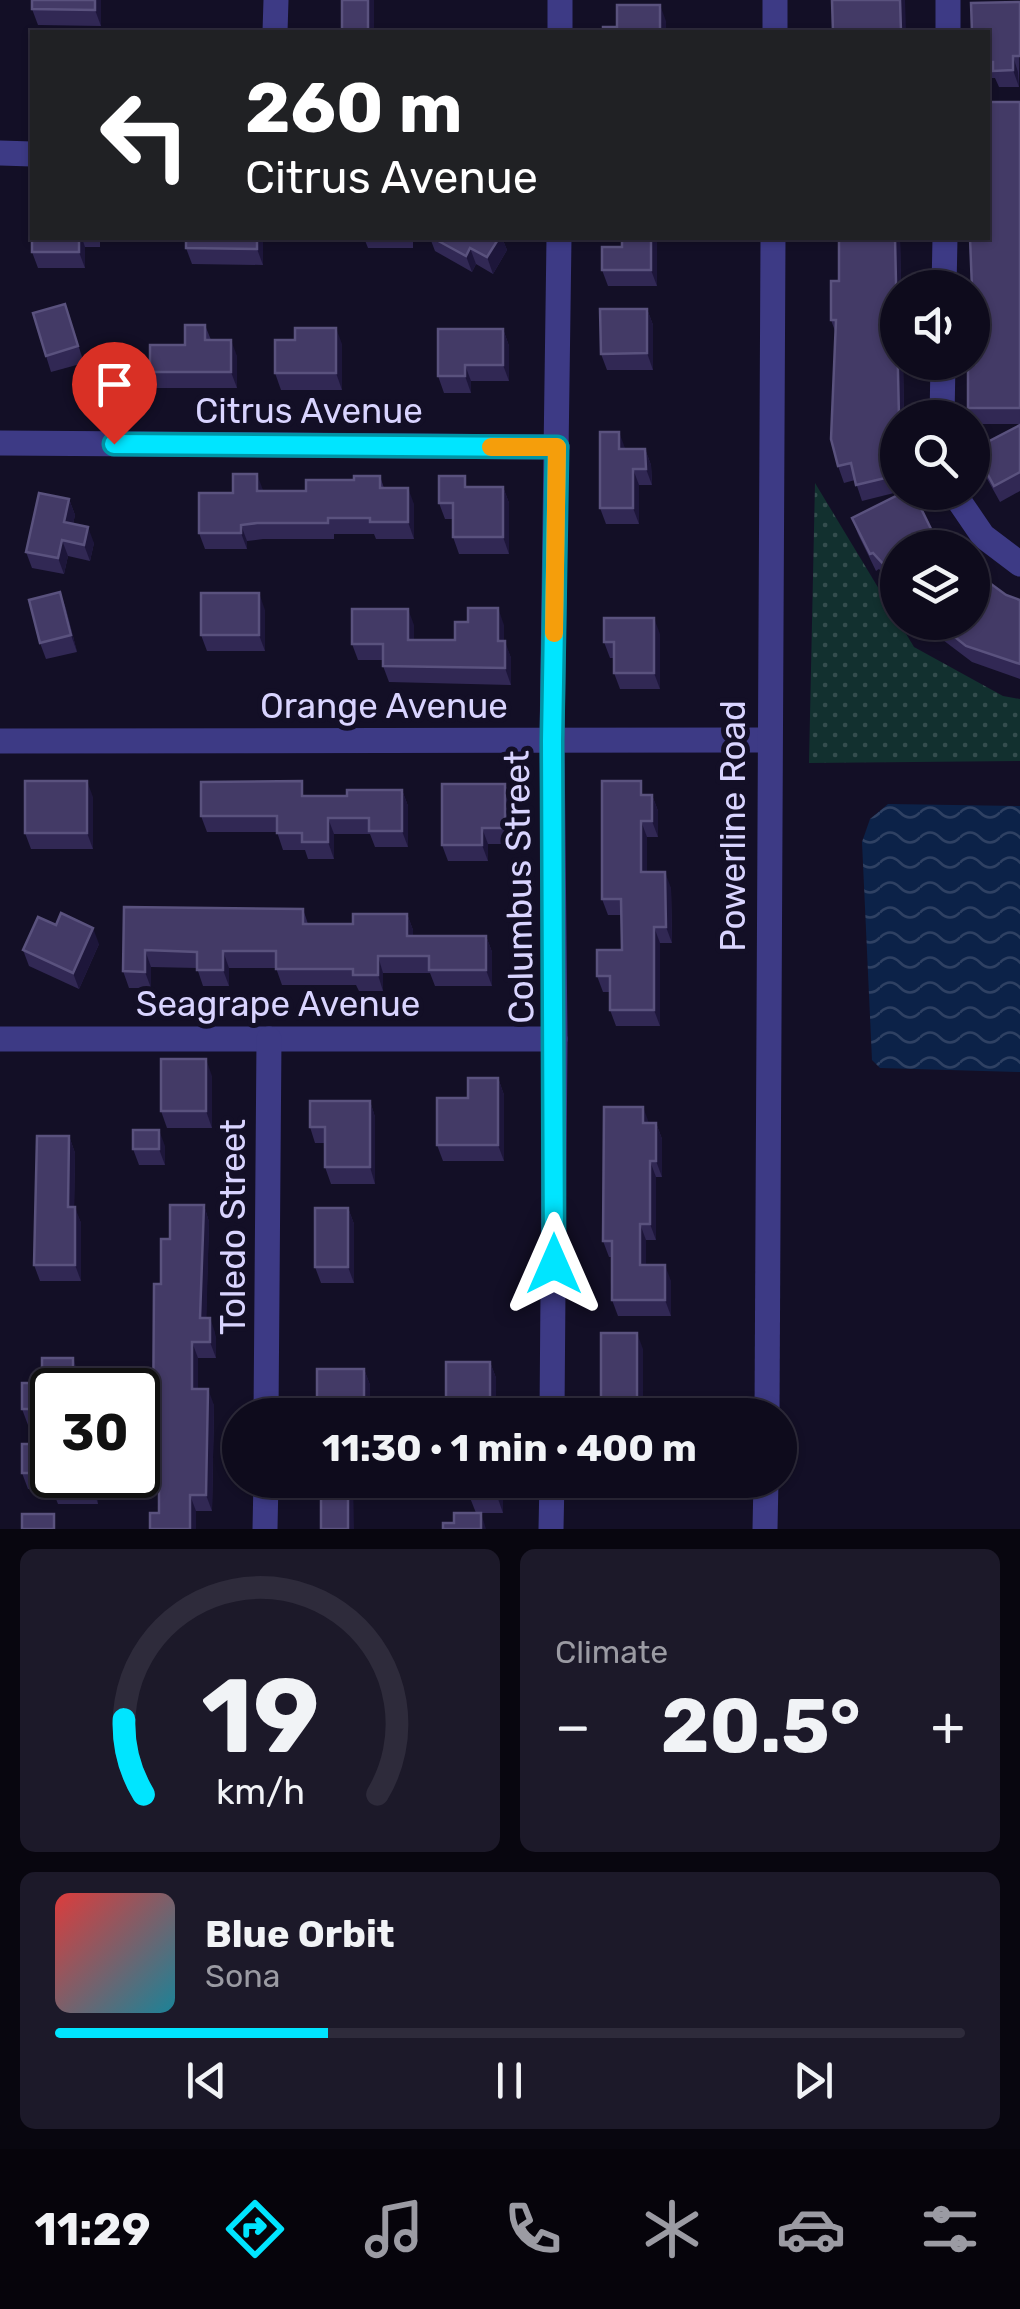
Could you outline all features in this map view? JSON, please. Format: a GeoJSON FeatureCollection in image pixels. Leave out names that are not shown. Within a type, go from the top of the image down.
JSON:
{"type":"FeatureCollection","features":[{"type":"Feature","properties":{"kind":"street"},"geometry":{"type":"LineString","coordinates":[[276,0],[276,30]]}},
{"type":"Feature","properties":{"kind":"street"},"geometry":{"type":"LineString","coordinates":[[560,0],[560,30]]}},
{"type":"Feature","properties":{"kind":"street"},"geometry":{"type":"LineString","coordinates":[[774,30],[775,0]]}},
{"type":"Feature","properties":{"kind":"street"},"geometry":{"type":"LineString","coordinates":[[948,0],[948,30]]}},
{"type":"Feature","properties":{"kind":"street"},"geometry":{"type":"LineString","coordinates":[[0,154],[30,154]]}},
{"type":"Feature","properties":{"kind":"street","name":"Columbus Street"},"geometry":{"type":"LineString","coordinates":[[552,1398],[552,741],[559,240]]}},
{"type":"Feature","properties":{"kind":"street","name":"Powerline Road"},"geometry":{"type":"LineString","coordinates":[[766,1398],[773,240]]}},
{"type":"Feature","properties":{"kind":"street"},"geometry":{"type":"LineString","coordinates":[[944,240],[944,270]]}},
{"type":"Feature","properties":{"kind":"street","name":"Citrus Avenue"},"geometry":{"type":"LineString","coordinates":[[0,444],[557,447]]}},
{"type":"Feature","properties":{"kind":"street"},"geometry":{"type":"LineString","coordinates":[[964,510],[982,536],[1020,564]]}},
{"type":"Feature","properties":{"kind":"street","name":"Orange Avenue"},"geometry":{"type":"LineString","coordinates":[[0,741],[768,740]]}},
{"type":"Feature","properties":{"kind":"street","name":"Seagrape Avenue"},"geometry":{"type":"LineString","coordinates":[[0,1039],[555,1039]]}},
{"type":"Feature","properties":{"kind":"street","name":"Toledo Street"},"geometry":{"type":"LineString","coordinates":[[266,1398],[269,1039]]}},
{"type":"Feature","properties":{"kind":"street"},"geometry":{"type":"LineString","coordinates":[[265,1529],[266,1498]]}},
{"type":"Feature","properties":{"kind":"street"},"geometry":{"type":"LineString","coordinates":[[551,1529],[552,1498]]}},
{"type":"Feature","properties":{"kind":"street"},"geometry":{"type":"LineString","coordinates":[[766,1498],[766,1529]]}},
{"type":"Feature","properties":{"kind":"green space"},"geometry":{"type":"Polygon","coordinates":[[[815,483],[880,591],[880,640],[910,640],[914,647],[1003,696],[1020,699],[1020,761],[809,763],[815,483]]]}},
{"type":"Feature","properties":{"kind":"water"},"geometry":{"type":"Polygon","coordinates":[[[888,804],[1020,806],[1020,1072],[880,1068],[872,1060],[862,842],[870,819],[888,804]]]}},
{"type":"Feature","properties":{"kind":"building"},"geometry":{"type":"Polygon","coordinates":[[[32,0],[95,0],[95,10],[32,9],[32,0]]]}},
{"type":"Feature","properties":{"kind":"building"},"geometry":{"type":"Polygon","coordinates":[[[342,0],[368,0],[368,30],[342,30],[342,0]]]}},
{"type":"Feature","properties":{"kind":"building"},"geometry":{"type":"Polygon","coordinates":[[[832,0],[900,0],[901,30],[833,30],[832,0]]]}},
{"type":"Feature","properties":{"kind":"building"},"geometry":{"type":"Polygon","coordinates":[[[1020,2],[1020,56],[1013,56],[1013,70],[993,71],[990,30],[972,30],[971,3],[1020,2]]]}},
{"type":"Feature","properties":{"kind":"building"},"geometry":{"type":"Polygon","coordinates":[[[617,5],[660,5],[660,30],[603,30],[617,27],[617,5]]]}},
{"type":"Feature","properties":{"kind":"building"},"geometry":{"type":"Polygon","coordinates":[[[990,102],[1020,102],[1020,408],[990,408],[990,400],[968,400],[968,380],[990,380],[990,270],[971,270],[970,240],[990,240],[990,102]]]}},
{"type":"Feature","properties":{"kind":"building"},"geometry":{"type":"Polygon","coordinates":[[[32,240],[79,240],[79,252],[32,252],[32,240]]]}},
{"type":"Feature","properties":{"kind":"building"},"geometry":{"type":"Polygon","coordinates":[[[186,240],[257,240],[257,249],[186,248],[186,240]]]}},
{"type":"Feature","properties":{"kind":"building"},"geometry":{"type":"Polygon","coordinates":[[[437,240],[498,240],[487,257],[470,248],[466,256],[437,240]]]}},
{"type":"Feature","properties":{"kind":"building"},"geometry":{"type":"Polygon","coordinates":[[[622,240],[651,240],[651,270],[602,270],[602,247],[622,247],[622,240]]]}},
{"type":"Feature","properties":{"kind":"building"},"geometry":{"type":"Polygon","coordinates":[[[839,240],[895,240],[896,270],[880,270],[880,380],[898,380],[899,400],[880,400],[880,479],[856,485],[851,463],[838,466],[831,439],[836,320],[831,320],[831,281],[839,281],[839,240]]]}},
{"type":"Feature","properties":{"kind":"building"},"geometry":{"type":"Polygon","coordinates":[[[65,304],[78,346],[46,356],[33,313],[65,304]]]}},
{"type":"Feature","properties":{"kind":"building"},"geometry":{"type":"Polygon","coordinates":[[[600,309],[647,309],[647,353],[601,354],[600,309]]]}},
{"type":"Feature","properties":{"kind":"building"},"geometry":{"type":"Polygon","coordinates":[[[185,325],[205,325],[205,340],[231,340],[231,372],[150,372],[150,345],[185,345],[185,325]]]}},
{"type":"Feature","properties":{"kind":"building"},"geometry":{"type":"Polygon","coordinates":[[[295,328],[336,328],[336,373],[275,373],[275,340],[295,340],[295,328]]]}},
{"type":"Feature","properties":{"kind":"building"},"geometry":{"type":"Polygon","coordinates":[[[438,329],[503,329],[503,365],[465,365],[465,376],[438,376],[438,329]]]}},
{"type":"Feature","properties":{"kind":"building"},"geometry":{"type":"Polygon","coordinates":[[[1020,425],[1020,472],[994,486],[990,479],[990,441],[1020,425]]]}},
{"type":"Feature","properties":{"kind":"building"},"geometry":{"type":"Polygon","coordinates":[[[600,432],[619,432],[619,449],[645,449],[646,469],[633,469],[633,508],[600,508],[600,432]]]}},
{"type":"Feature","properties":{"kind":"building"},"geometry":{"type":"Polygon","coordinates":[[[233,474],[257,474],[257,491],[306,491],[306,480],[380,476],[380,488],[408,488],[408,522],[328,518],[328,523],[257,523],[241,525],[241,533],[199,533],[199,493],[233,493],[233,474]]]}},
{"type":"Feature","properties":{"kind":"building"},"geometry":{"type":"Polygon","coordinates":[[[439,476],[465,476],[465,487],[503,487],[503,537],[453,537],[453,503],[439,503],[439,476]]]}},
{"type":"Feature","properties":{"kind":"building"},"geometry":{"type":"Polygon","coordinates":[[[39,493],[69,499],[64,522],[88,527],[84,545],[62,540],[58,558],[26,552],[39,493]]]}},
{"type":"Feature","properties":{"kind":"building"},"geometry":{"type":"Polygon","coordinates":[[[880,504],[880,510],[922,510],[932,530],[880,530],[880,561],[870,554],[852,518],[880,504]]]}},
{"type":"Feature","properties":{"kind":"building"},"geometry":{"type":"Polygon","coordinates":[[[990,583],[1020,600],[1020,664],[958,640],[990,640],[990,583]]]}},
{"type":"Feature","properties":{"kind":"building"},"geometry":{"type":"Polygon","coordinates":[[[60,592],[71,635],[40,643],[29,600],[60,592]]]}},
{"type":"Feature","properties":{"kind":"building"},"geometry":{"type":"Polygon","coordinates":[[[201,593],[259,593],[259,635],[201,635],[201,593]]]}},
{"type":"Feature","properties":{"kind":"building"},"geometry":{"type":"Polygon","coordinates":[[[468,608],[498,608],[498,641],[505,641],[505,668],[383,666],[383,644],[352,644],[352,609],[408,609],[408,640],[455,640],[455,622],[468,622],[468,608]]]}},
{"type":"Feature","properties":{"kind":"building"},"geometry":{"type":"Polygon","coordinates":[[[604,618],[654,618],[654,673],[614,673],[614,642],[604,642],[604,618]]]}},
{"type":"Feature","properties":{"kind":"building"},"geometry":{"type":"Polygon","coordinates":[[[25,781],[87,781],[87,833],[25,833],[25,781]]]}},
{"type":"Feature","properties":{"kind":"building"},"geometry":{"type":"Polygon","coordinates":[[[302,781],[302,796],[347,796],[347,790],[402,790],[402,831],[369,831],[369,818],[328,818],[328,842],[302,842],[302,833],[277,833],[277,816],[201,816],[201,782],[302,781]]]}},
{"type":"Feature","properties":{"kind":"building"},"geometry":{"type":"Polygon","coordinates":[[[602,781],[641,781],[641,795],[652,795],[652,821],[641,821],[641,872],[665,872],[666,927],[654,927],[654,1010],[610,1010],[610,976],[597,976],[597,950],[622,950],[621,899],[602,899],[602,781]]]}},
{"type":"Feature","properties":{"kind":"building"},"geometry":{"type":"Polygon","coordinates":[[[442,784],[505,784],[505,828],[482,828],[482,845],[442,845],[442,784]]]}},
{"type":"Feature","properties":{"kind":"building"},"geometry":{"type":"Polygon","coordinates":[[[124,907],[303,909],[303,924],[353,924],[353,914],[407,914],[407,936],[486,936],[486,970],[429,970],[429,956],[378,956],[378,975],[353,975],[353,969],[276,969],[276,951],[223,951],[223,970],[197,970],[197,952],[145,950],[145,972],[123,971],[124,907]]]}},
{"type":"Feature","properties":{"kind":"building"},"geometry":{"type":"Polygon","coordinates":[[[61,913],[93,928],[73,973],[23,950],[38,917],[56,925],[61,913]]]}},
{"type":"Feature","properties":{"kind":"building"},"geometry":{"type":"Polygon","coordinates":[[[161,1059],[206,1059],[206,1111],[161,1111],[161,1059]]]}},
{"type":"Feature","properties":{"kind":"building"},"geometry":{"type":"Polygon","coordinates":[[[468,1078],[498,1078],[498,1145],[437,1145],[437,1098],[468,1098],[468,1078]]]}},
{"type":"Feature","properties":{"kind":"building"},"geometry":{"type":"Polygon","coordinates":[[[310,1101],[370,1101],[370,1167],[325,1167],[325,1127],[310,1127],[310,1101]]]}},
{"type":"Feature","properties":{"kind":"building"},"geometry":{"type":"Polygon","coordinates":[[[604,1107],[643,1107],[643,1123],[656,1123],[656,1161],[650,1161],[650,1224],[640,1224],[640,1265],[665,1265],[665,1300],[612,1300],[612,1241],[603,1241],[604,1107]]]}},
{"type":"Feature","properties":{"kind":"building"},"geometry":{"type":"Polygon","coordinates":[[[133,1130],[159,1130],[159,1149],[133,1149],[133,1130]]]}},
{"type":"Feature","properties":{"kind":"building"},"geometry":{"type":"Polygon","coordinates":[[[37,1136],[69,1136],[68,1207],[75,1207],[75,1265],[34,1265],[37,1136]]]}},
{"type":"Feature","properties":{"kind":"building"},"geometry":{"type":"Polygon","coordinates":[[[170,1205],[204,1205],[200,1318],[210,1318],[210,1342],[192,1342],[192,1389],[208,1389],[206,1495],[190,1495],[190,1529],[150,1529],[150,1513],[159,1513],[160,1498],[160,1368],[153,1368],[154,1284],[161,1284],[161,1239],[170,1239],[170,1205]]]}},
{"type":"Feature","properties":{"kind":"building"},"geometry":{"type":"Polygon","coordinates":[[[315,1208],[348,1208],[348,1267],[315,1267],[315,1208]]]}},
{"type":"Feature","properties":{"kind":"building"},"geometry":{"type":"Polygon","coordinates":[[[601,1333],[637,1333],[637,1398],[601,1398],[601,1333]]]}},
{"type":"Feature","properties":{"kind":"building"},"geometry":{"type":"Polygon","coordinates":[[[42,1358],[73,1358],[73,1368],[42,1368],[42,1358]]]}},
{"type":"Feature","properties":{"kind":"building"},"geometry":{"type":"Polygon","coordinates":[[[446,1362],[490,1362],[490,1398],[446,1398],[446,1362]]]}},
{"type":"Feature","properties":{"kind":"building"},"geometry":{"type":"Polygon","coordinates":[[[317,1369],[364,1369],[364,1398],[317,1398],[317,1369]]]}},
{"type":"Feature","properties":{"kind":"building"},"geometry":{"type":"Polygon","coordinates":[[[22,1383],[30,1383],[30,1409],[22,1409],[22,1383]]]}},
{"type":"Feature","properties":{"kind":"building"},"geometry":{"type":"Polygon","coordinates":[[[22,1444],[30,1444],[30,1473],[22,1473],[22,1444]]]}},
{"type":"Feature","properties":{"kind":"building"},"geometry":{"type":"Polygon","coordinates":[[[321,1498],[348,1498],[348,1529],[321,1529],[321,1498]]]}},
{"type":"Feature","properties":{"kind":"building"},"geometry":{"type":"Polygon","coordinates":[[[454,1513],[481,1513],[481,1529],[443,1529],[443,1523],[454,1523],[454,1513]]]}},
{"type":"Feature","properties":{"kind":"building"},"geometry":{"type":"Polygon","coordinates":[[[22,1514],[54,1514],[54,1529],[22,1529],[22,1514]]]}},
{"type":"Feature","properties":{"kind":"slow traffic"},"geometry":{"type":"LineString","coordinates":[[491,447],[557,447],[554,633]]}},
{"type":"Feature","properties":{"kind":"route"},"geometry":{"type":"LineString","coordinates":[[114,444],[557,447],[552,741],[554,1264]]}}]}
